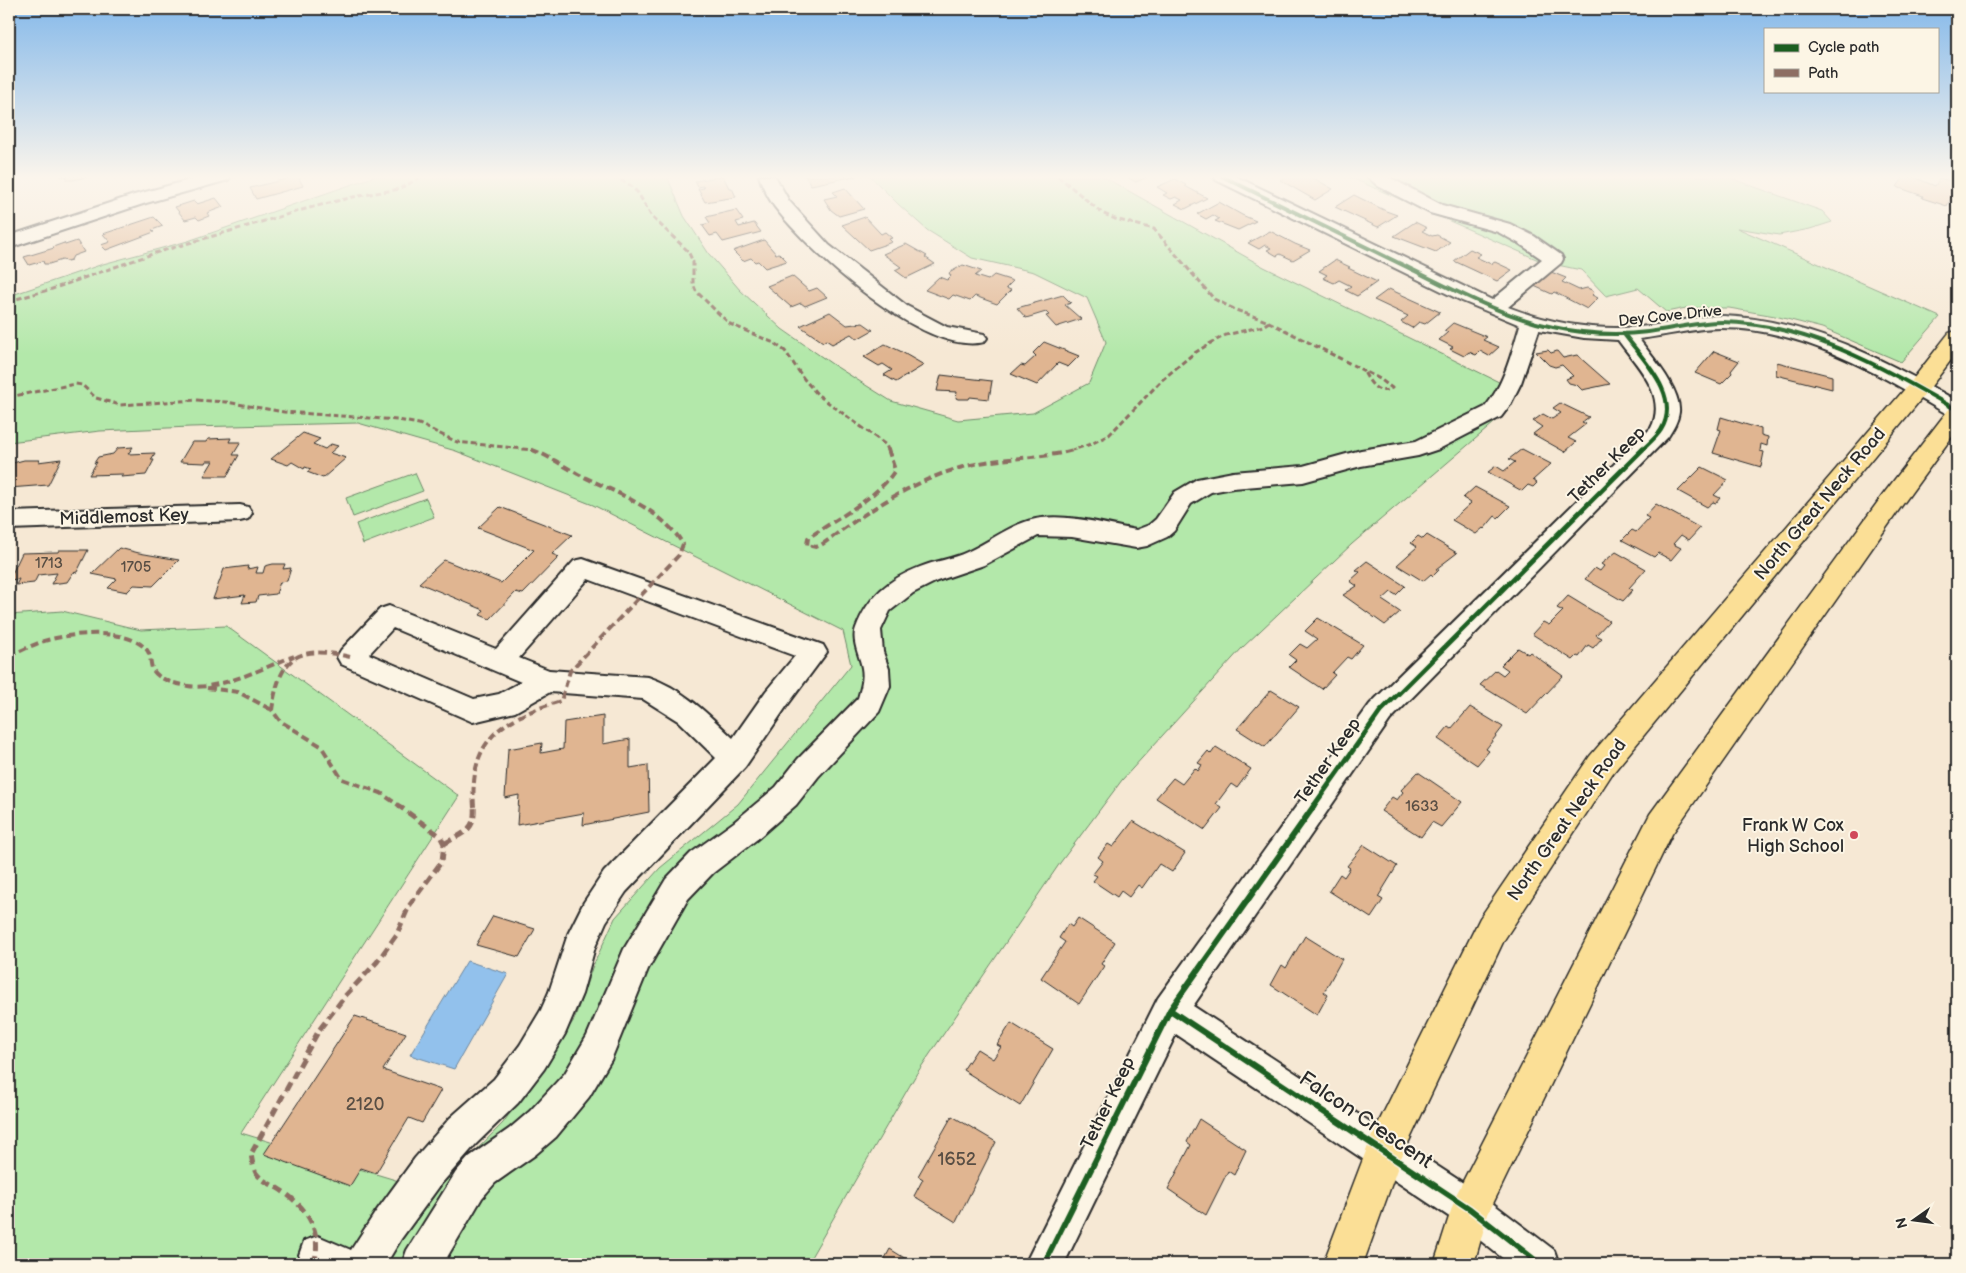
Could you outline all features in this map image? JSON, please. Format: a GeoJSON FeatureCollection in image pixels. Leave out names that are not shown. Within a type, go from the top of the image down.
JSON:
{"type":"FeatureCollection","features":[{"type":"Feature","properties":{"kind":"main road","name":"North Great Neck Road"},"geometry":{"type":"LineString","coordinates":[[1343,1264],[1384,1151],[1492,929],[1601,765],[1918,388],[1957,338]]}},
{"type":"Feature","properties":{"kind":"main road"},"geometry":{"type":"LineString","coordinates":[[1454,1264],[1470,1209],[1661,824],[1894,498],[1957,414]]}},
{"type":"Feature","properties":{"kind":"street"},"geometry":{"type":"LineString","coordinates":[[9,242],[29,235]]}},
{"type":"Feature","properties":{"kind":"street"},"geometry":{"type":"LineString","coordinates":[[810,235],[822,249],[900,310],[941,332],[977,338]]}},
{"type":"Feature","properties":{"kind":"street","name":"Dey Cove Drive"},"geometry":{"type":"LineString","coordinates":[[1340,235],[1494,308],[1531,322],[1578,331],[1624,334],[1721,322],[1766,327],[1812,340],[1861,360],[1957,410]]}},
{"type":"Feature","properties":{"kind":"street"},"geometry":{"type":"LineString","coordinates":[[1494,308],[1554,259],[1518,235]]}},
{"type":"Feature","properties":{"kind":"street"},"geometry":{"type":"LineString","coordinates":[[421,1264],[469,1185],[482,1170],[522,1142],[543,1124],[577,1086],[599,1048],[635,960],[677,889],[702,863],[745,831],[786,796],[808,768],[869,704],[876,686],[876,669],[870,652],[868,630],[880,605],[904,586],[928,574],[975,559],[1032,528],[1045,526],[1072,528],[1117,536],[1147,537],[1165,525],[1183,498],[1205,485],[1225,480],[1303,474],[1361,458],[1431,444],[1493,412],[1499,407],[1506,395],[1531,322]]}},
{"type":"Feature","properties":{"kind":"street","name":"Tether Keep"},"geometry":{"type":"LineString","coordinates":[[1044,1264],[1170,1010],[1380,712],[1660,432],[1668,418],[1668,404],[1663,389],[1624,334]]}},
{"type":"Feature","properties":{"kind":"street","name":"Middlemost Key"},"geometry":{"type":"LineString","coordinates":[[9,521],[240,513]]}},
{"type":"Feature","properties":{"kind":"street"},"geometry":{"type":"LineString","coordinates":[[365,1264],[388,1226],[428,1171],[463,1132],[506,1091],[532,1057],[553,1022],[565,994],[579,944],[595,912],[615,882],[735,758],[776,699],[814,652],[583,568],[501,661]]}},
{"type":"Feature","properties":{"kind":"street"},"geometry":{"type":"LineString","coordinates":[[547,680],[504,704],[473,711],[350,657],[389,616],[547,680],[648,688],[688,713],[735,758]]}},
{"type":"Feature","properties":{"kind":"street","name":"Falcon Crescent"},"geometry":{"type":"LineString","coordinates":[[1170,1010],[1470,1209],[1540,1264]]}},
{"type":"Feature","properties":{"kind":"green space"},"geometry":{"type":"Polygon","coordinates":[[[204,235],[697,235],[709,254],[740,290],[782,329],[832,364],[891,401],[958,420],[1033,413],[1089,383],[1106,342],[1087,298],[1034,272],[972,258],[936,235],[1208,235],[1264,267],[1505,385],[1535,335],[1517,391],[1508,411],[1352,544],[1242,648],[1122,780],[1060,863],[917,1073],[807,1264],[9,1264],[9,615],[62,611],[141,630],[226,626],[459,796],[241,1133],[435,1192],[503,1123],[574,1020],[592,968],[615,918],[660,868],[738,804],[851,665],[843,631],[593,505],[456,451],[358,423],[100,431],[9,442],[9,296],[103,264],[204,235]]]}},
{"type":"Feature","properties":{"kind":"green space"},"geometry":{"type":"Polygon","coordinates":[[[1482,235],[1754,235],[1940,317],[1901,362],[1822,328],[1775,316],[1729,308],[1686,308],[1666,312],[1638,288],[1606,296],[1581,270],[1543,262],[1482,235]]]}},
{"type":"Feature","properties":{"kind":"green space"},"geometry":{"type":"Polygon","coordinates":[[[415,473],[423,491],[353,517],[346,498],[415,473]]]}},
{"type":"Feature","properties":{"kind":"green space"},"geometry":{"type":"Polygon","coordinates":[[[426,498],[434,517],[363,544],[356,524],[426,498]]]}},
{"type":"Feature","properties":{"kind":"water"},"geometry":{"type":"Polygon","coordinates":[[[467,961],[508,974],[454,1069],[410,1055],[467,961]]]}},
{"type":"Feature","properties":{"kind":"building"},"geometry":{"type":"Polygon","coordinates":[[[104,235],[145,235],[106,250],[101,245],[110,242],[104,235]]]}},
{"type":"Feature","properties":{"kind":"building"},"geometry":{"type":"Polygon","coordinates":[[[718,235],[748,235],[723,242],[718,235]]]}},
{"type":"Feature","properties":{"kind":"building"},"geometry":{"type":"Polygon","coordinates":[[[853,235],[889,235],[892,238],[889,239],[892,242],[869,250],[853,235]]]}},
{"type":"Feature","properties":{"kind":"building"},"geometry":{"type":"Polygon","coordinates":[[[1262,235],[1278,235],[1310,250],[1293,260],[1280,254],[1277,256],[1267,250],[1271,248],[1265,245],[1259,249],[1248,243],[1262,235]]]}},
{"type":"Feature","properties":{"kind":"building"},"geometry":{"type":"Polygon","coordinates":[[[1438,235],[1450,242],[1436,252],[1394,236],[1438,235]]]}},
{"type":"Feature","properties":{"kind":"building"},"geometry":{"type":"Polygon","coordinates":[[[764,240],[776,254],[779,253],[787,261],[765,268],[758,261],[755,262],[751,258],[743,261],[733,251],[764,240]]]}},
{"type":"Feature","properties":{"kind":"building"},"geometry":{"type":"Polygon","coordinates":[[[77,241],[84,252],[73,256],[71,260],[62,260],[49,264],[44,264],[43,261],[29,265],[24,257],[64,243],[65,245],[77,241]]]}},
{"type":"Feature","properties":{"kind":"building"},"geometry":{"type":"Polygon","coordinates":[[[906,244],[927,256],[925,257],[935,264],[906,278],[895,270],[901,267],[883,254],[906,244]]]}},
{"type":"Feature","properties":{"kind":"building"},"geometry":{"type":"Polygon","coordinates":[[[1470,249],[1481,254],[1476,257],[1491,264],[1495,262],[1512,270],[1497,281],[1454,261],[1470,249]]]}},
{"type":"Feature","properties":{"kind":"building"},"geometry":{"type":"Polygon","coordinates":[[[1335,260],[1377,282],[1357,296],[1345,290],[1351,286],[1339,280],[1334,283],[1323,278],[1327,275],[1319,271],[1335,260]]]}},
{"type":"Feature","properties":{"kind":"building"},"geometry":{"type":"Polygon","coordinates":[[[963,265],[981,271],[975,276],[988,280],[994,275],[1013,281],[1006,288],[1011,290],[997,304],[975,296],[970,301],[953,295],[949,299],[925,290],[939,277],[947,280],[951,276],[949,273],[963,265]]]}},
{"type":"Feature","properties":{"kind":"building"},"geometry":{"type":"Polygon","coordinates":[[[1551,272],[1566,278],[1562,282],[1579,290],[1587,288],[1592,290],[1594,293],[1592,295],[1598,298],[1587,309],[1554,292],[1552,294],[1534,286],[1551,272]]]}},
{"type":"Feature","properties":{"kind":"building"},"geometry":{"type":"Polygon","coordinates":[[[792,276],[809,291],[817,288],[827,297],[805,306],[801,303],[791,307],[767,286],[792,276]]]}},
{"type":"Feature","properties":{"kind":"building"},"geometry":{"type":"Polygon","coordinates":[[[1389,289],[1440,312],[1425,324],[1419,322],[1412,328],[1401,322],[1408,316],[1374,300],[1389,289]]]}},
{"type":"Feature","properties":{"kind":"building"},"geometry":{"type":"Polygon","coordinates":[[[1063,295],[1071,303],[1065,305],[1081,319],[1056,327],[1046,316],[1049,315],[1046,312],[1026,318],[1017,308],[1063,295]]]}},
{"type":"Feature","properties":{"kind":"building"},"geometry":{"type":"Polygon","coordinates":[[[830,312],[847,325],[863,323],[873,330],[857,339],[851,334],[832,344],[826,340],[823,342],[800,326],[830,312]]]}},
{"type":"Feature","properties":{"kind":"building"},"geometry":{"type":"Polygon","coordinates":[[[1453,323],[1487,337],[1483,340],[1499,347],[1489,356],[1480,351],[1476,355],[1469,352],[1464,356],[1450,349],[1453,347],[1439,340],[1448,332],[1444,331],[1453,323]]]}},
{"type":"Feature","properties":{"kind":"building"},"geometry":{"type":"Polygon","coordinates":[[[1044,342],[1079,356],[1068,367],[1058,363],[1037,385],[1011,374],[1021,365],[1025,366],[1036,356],[1033,353],[1044,342]]]}},
{"type":"Feature","properties":{"kind":"building"},"geometry":{"type":"Polygon","coordinates":[[[885,344],[924,365],[896,382],[884,375],[892,370],[883,364],[879,366],[864,357],[885,344]]]}},
{"type":"Feature","properties":{"kind":"building"},"geometry":{"type":"Polygon","coordinates":[[[1548,350],[1551,353],[1557,351],[1563,358],[1577,355],[1610,384],[1582,390],[1577,385],[1569,383],[1566,379],[1573,376],[1562,365],[1555,367],[1549,365],[1536,352],[1548,350]]]}},
{"type":"Feature","properties":{"kind":"building"},"geometry":{"type":"Polygon","coordinates":[[[1714,351],[1739,361],[1731,371],[1732,373],[1721,384],[1695,373],[1714,351]]]}},
{"type":"Feature","properties":{"kind":"building"},"geometry":{"type":"Polygon","coordinates":[[[1777,362],[1832,376],[1832,389],[1776,375],[1777,362]]]}},
{"type":"Feature","properties":{"kind":"building"},"geometry":{"type":"Polygon","coordinates":[[[941,375],[992,381],[989,399],[970,397],[969,399],[958,399],[956,398],[957,392],[937,391],[941,375]]]}},
{"type":"Feature","properties":{"kind":"building"},"geometry":{"type":"Polygon","coordinates":[[[1560,403],[1589,417],[1582,422],[1586,424],[1568,438],[1576,442],[1565,452],[1533,434],[1542,427],[1533,421],[1543,414],[1552,419],[1561,413],[1553,408],[1560,403]]]}},
{"type":"Feature","properties":{"kind":"building"},"geometry":{"type":"Polygon","coordinates":[[[1721,417],[1761,429],[1761,435],[1768,437],[1767,446],[1761,444],[1760,451],[1764,452],[1761,467],[1713,453],[1721,430],[1718,429],[1721,417]]]}},
{"type":"Feature","properties":{"kind":"building"},"geometry":{"type":"Polygon","coordinates":[[[303,433],[320,439],[313,444],[325,449],[331,444],[338,446],[330,453],[346,458],[323,478],[307,472],[311,469],[305,467],[304,469],[292,462],[288,465],[271,459],[303,433]]]}},
{"type":"Feature","properties":{"kind":"building"},"geometry":{"type":"Polygon","coordinates":[[[231,438],[229,442],[241,442],[233,455],[239,455],[227,476],[204,476],[213,461],[206,461],[205,463],[180,462],[192,442],[231,438]]]}},
{"type":"Feature","properties":{"kind":"building"},"geometry":{"type":"Polygon","coordinates":[[[133,447],[128,454],[155,453],[151,460],[154,460],[146,475],[121,477],[123,474],[89,475],[98,457],[113,454],[118,448],[133,447]]]}},
{"type":"Feature","properties":{"kind":"building"},"geometry":{"type":"Polygon","coordinates":[[[1522,449],[1551,464],[1533,480],[1537,483],[1533,487],[1528,485],[1522,491],[1488,472],[1496,466],[1504,471],[1515,462],[1509,459],[1522,449]]]}},
{"type":"Feature","properties":{"kind":"building"},"geometry":{"type":"Polygon","coordinates":[[[61,459],[48,485],[9,488],[9,464],[24,460],[40,460],[38,462],[61,459]]]}},
{"type":"Feature","properties":{"kind":"building"},"geometry":{"type":"Polygon","coordinates":[[[1702,467],[1728,480],[1714,495],[1720,498],[1716,503],[1713,502],[1707,507],[1678,491],[1702,467]]]}},
{"type":"Feature","properties":{"kind":"building"},"geometry":{"type":"Polygon","coordinates":[[[1475,487],[1510,506],[1498,518],[1495,516],[1484,529],[1476,534],[1452,520],[1471,503],[1463,498],[1475,487]]]}},
{"type":"Feature","properties":{"kind":"building"},"geometry":{"type":"Polygon","coordinates":[[[1656,504],[1700,528],[1689,540],[1681,535],[1673,544],[1681,548],[1671,560],[1658,553],[1654,557],[1622,540],[1632,530],[1636,532],[1649,518],[1645,516],[1656,504]]]}},
{"type":"Feature","properties":{"kind":"building"},"geometry":{"type":"Polygon","coordinates":[[[500,507],[572,535],[552,554],[559,557],[523,594],[516,592],[490,619],[480,615],[484,610],[419,583],[444,560],[501,583],[534,550],[478,528],[500,507]]]}},
{"type":"Feature","properties":{"kind":"building"},"geometry":{"type":"Polygon","coordinates":[[[1427,535],[1457,553],[1436,569],[1439,570],[1433,576],[1431,574],[1423,581],[1397,565],[1417,547],[1411,543],[1418,536],[1423,539],[1427,535]]]}},
{"type":"Feature","properties":{"kind":"building"},"geometry":{"type":"Polygon","coordinates":[[[119,548],[179,560],[153,586],[134,585],[127,592],[108,588],[117,579],[92,574],[119,548]]]}},
{"type":"Feature","properties":{"kind":"building"},"geometry":{"type":"Polygon","coordinates":[[[59,550],[88,550],[77,572],[73,573],[67,582],[51,584],[57,573],[38,575],[34,583],[16,585],[19,579],[9,580],[22,553],[58,552],[59,550]]]}},
{"type":"Feature","properties":{"kind":"building"},"geometry":{"type":"Polygon","coordinates":[[[1616,552],[1646,569],[1629,588],[1633,590],[1623,601],[1585,579],[1595,568],[1600,571],[1604,566],[1601,564],[1616,552]]]}},
{"type":"Feature","properties":{"kind":"building"},"geometry":{"type":"Polygon","coordinates":[[[1367,561],[1405,586],[1396,595],[1391,592],[1382,600],[1400,612],[1385,625],[1343,595],[1357,586],[1350,581],[1360,572],[1356,570],[1367,561]]]}},
{"type":"Feature","properties":{"kind":"building"},"geometry":{"type":"Polygon","coordinates":[[[285,564],[283,569],[291,568],[287,581],[280,582],[276,594],[258,596],[256,602],[242,603],[245,595],[213,599],[224,569],[248,566],[247,569],[258,567],[256,573],[263,573],[265,566],[285,564]]]}},
{"type":"Feature","properties":{"kind":"building"},"geometry":{"type":"Polygon","coordinates":[[[1568,596],[1609,621],[1596,635],[1602,638],[1593,648],[1588,645],[1579,657],[1577,656],[1573,660],[1532,634],[1543,622],[1549,625],[1563,611],[1557,608],[1568,596]]]}},
{"type":"Feature","properties":{"kind":"building"},"geometry":{"type":"Polygon","coordinates":[[[1318,618],[1363,645],[1351,659],[1347,657],[1332,673],[1335,675],[1322,689],[1289,667],[1296,660],[1289,655],[1300,644],[1307,648],[1317,639],[1305,631],[1318,618]]]}},
{"type":"Feature","properties":{"kind":"building"},"geometry":{"type":"Polygon","coordinates":[[[1518,648],[1528,654],[1530,652],[1563,676],[1527,714],[1480,685],[1496,670],[1503,675],[1508,670],[1501,665],[1518,648]]]}},
{"type":"Feature","properties":{"kind":"building"},"geometry":{"type":"Polygon","coordinates":[[[1271,690],[1299,707],[1265,747],[1237,729],[1271,690]]]}},
{"type":"Feature","properties":{"kind":"building"},"geometry":{"type":"Polygon","coordinates":[[[1470,707],[1503,727],[1486,749],[1489,751],[1477,765],[1438,739],[1448,727],[1451,729],[1470,707]]]}},
{"type":"Feature","properties":{"kind":"building"},"geometry":{"type":"Polygon","coordinates":[[[603,716],[603,744],[630,739],[630,768],[648,765],[649,812],[583,825],[584,813],[517,825],[519,795],[505,798],[508,749],[542,743],[541,753],[563,749],[564,722],[603,716]]]}},
{"type":"Feature","properties":{"kind":"building"},"geometry":{"type":"Polygon","coordinates":[[[1216,747],[1251,769],[1237,788],[1231,784],[1216,804],[1222,808],[1205,830],[1156,798],[1173,778],[1182,784],[1195,768],[1198,771],[1202,765],[1198,763],[1208,751],[1211,754],[1216,747]]]}},
{"type":"Feature","properties":{"kind":"building"},"geometry":{"type":"Polygon","coordinates":[[[1418,772],[1462,802],[1441,827],[1432,822],[1421,837],[1381,811],[1392,797],[1397,800],[1403,792],[1401,790],[1418,772]]]}},
{"type":"Feature","properties":{"kind":"building"},"geometry":{"type":"Polygon","coordinates":[[[1133,821],[1185,853],[1172,872],[1159,864],[1142,888],[1138,885],[1129,897],[1121,891],[1117,897],[1093,881],[1097,876],[1093,874],[1103,861],[1098,857],[1108,844],[1113,847],[1133,821]]]}},
{"type":"Feature","properties":{"kind":"building"},"geometry":{"type":"Polygon","coordinates":[[[1364,845],[1397,866],[1378,897],[1383,900],[1371,918],[1329,891],[1340,874],[1344,877],[1350,868],[1347,866],[1364,845]]]}},
{"type":"Feature","properties":{"kind":"building"},"geometry":{"type":"Polygon","coordinates":[[[493,916],[535,929],[519,957],[476,945],[493,916]]]}},
{"type":"Feature","properties":{"kind":"building"},"geometry":{"type":"Polygon","coordinates":[[[1078,918],[1115,942],[1101,964],[1104,966],[1079,1004],[1041,978],[1065,942],[1059,938],[1068,924],[1072,927],[1078,918]]]}},
{"type":"Feature","properties":{"kind":"building"},"geometry":{"type":"Polygon","coordinates":[[[1305,936],[1342,959],[1324,992],[1328,995],[1317,1015],[1271,985],[1282,965],[1286,968],[1305,936]]]}},
{"type":"Feature","properties":{"kind":"building"},"geometry":{"type":"Polygon","coordinates":[[[355,1016],[406,1033],[383,1070],[441,1090],[422,1123],[409,1118],[376,1173],[361,1168],[350,1186],[264,1154],[355,1016]]]}},
{"type":"Feature","properties":{"kind":"building"},"geometry":{"type":"Polygon","coordinates":[[[1011,1023],[1053,1049],[1020,1106],[963,1070],[977,1049],[993,1059],[1001,1047],[997,1045],[1011,1023]]]}},
{"type":"Feature","properties":{"kind":"building"},"geometry":{"type":"Polygon","coordinates":[[[952,1116],[996,1142],[956,1222],[914,1196],[923,1179],[918,1176],[952,1116]]]}},
{"type":"Feature","properties":{"kind":"building"},"geometry":{"type":"Polygon","coordinates":[[[1199,1119],[1246,1150],[1234,1175],[1228,1171],[1206,1215],[1168,1189],[1191,1145],[1187,1142],[1199,1119]]]}},
{"type":"Feature","properties":{"kind":"building"},"geometry":{"type":"Polygon","coordinates":[[[890,1249],[914,1264],[882,1264],[890,1249]]]}},
{"type":"Feature","properties":{"kind":"marked path"},"geometry":{"type":"LineString","coordinates":[[9,301],[52,289],[155,253],[215,235]]}},
{"type":"Feature","properties":{"kind":"marked path"},"geometry":{"type":"LineString","coordinates":[[670,235],[688,251],[693,262],[693,284],[696,291],[717,312],[730,324],[774,343],[785,351],[804,379],[818,395],[886,445],[893,460],[895,470],[891,477],[881,488],[808,538],[807,545],[816,547],[888,500],[953,470],[992,461],[1052,454],[1091,444],[1109,435],[1163,379],[1193,354],[1226,335],[1268,324],[1269,322],[1236,310],[1214,299],[1159,235]]}},
{"type":"Feature","properties":{"kind":"marked path"},"geometry":{"type":"LineString","coordinates":[[1269,322],[1380,379],[1392,388],[1387,391],[1375,388],[1364,372]]}},
{"type":"Feature","properties":{"kind":"marked path"},"geometry":{"type":"LineString","coordinates":[[9,397],[75,384],[82,385],[96,398],[120,405],[196,400],[226,402],[284,412],[398,420],[419,424],[457,442],[528,448],[546,455],[565,467],[645,508],[675,531],[683,544],[679,555],[570,671],[561,701],[528,711],[507,723],[490,738],[477,761],[473,793],[475,820],[471,828],[444,844]]}},
{"type":"Feature","properties":{"kind":"marked path"},"geometry":{"type":"LineString","coordinates":[[9,656],[45,641],[63,637],[112,634],[135,640],[148,651],[152,668],[158,677],[187,686],[198,687],[226,682],[294,656]]}},
{"type":"Feature","properties":{"kind":"marked path"},"geometry":{"type":"LineString","coordinates":[[314,1264],[318,1241],[312,1222],[290,1197],[263,1180],[256,1173],[251,1154],[319,1030],[345,996],[377,962],[397,934],[409,906],[442,861],[444,844],[440,836],[381,793],[342,779],[321,746],[280,721],[272,710],[280,677],[290,661],[296,656],[304,653],[327,652],[350,657]]}},
{"type":"Feature","properties":{"kind":"marked path"},"geometry":{"type":"LineString","coordinates":[[207,688],[238,692],[272,710]]}},
{"type":"Feature","properties":{"kind":"cycle path"},"geometry":{"type":"LineString","coordinates":[[1342,235],[1469,297],[1529,321],[1564,329],[1604,334],[1649,332],[1722,322],[1753,324],[1783,330],[1844,351],[1903,380],[1957,410]]}},
{"type":"Feature","properties":{"kind":"cycle path"},"geometry":{"type":"LineString","coordinates":[[1044,1264],[1170,1010],[1380,712],[1660,432],[1668,413],[1666,397],[1657,379],[1624,334]]}},
{"type":"Feature","properties":{"kind":"cycle path"},"geometry":{"type":"LineString","coordinates":[[1170,1010],[1470,1209],[1540,1264]]}},
{"type":"Feature","properties":{"kind":"place","name":"Frank W Cox High School"},"geometry":{"type":"Point","coordinates":[1854,835]}}]}
